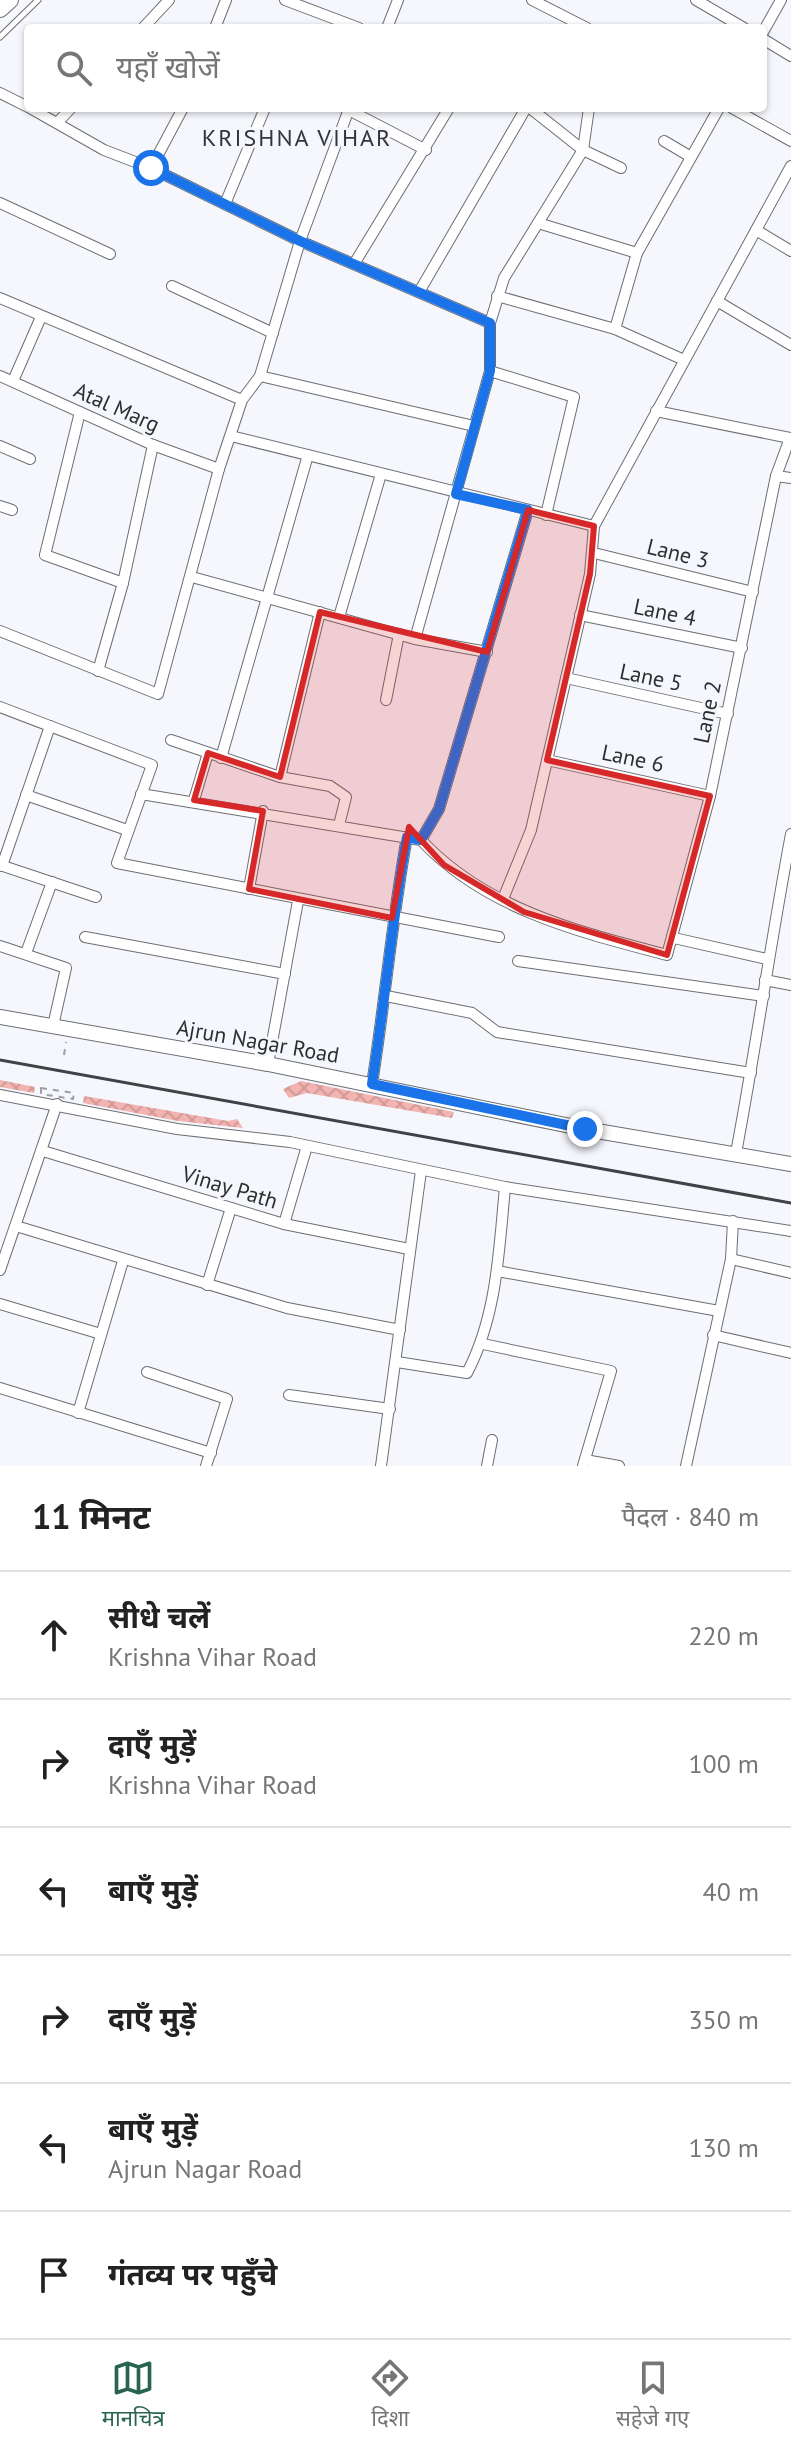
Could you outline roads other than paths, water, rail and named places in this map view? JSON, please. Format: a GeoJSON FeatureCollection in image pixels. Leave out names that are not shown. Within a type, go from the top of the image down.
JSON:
{"type":"FeatureCollection","features":[{"type":"Feature","properties":{"kind":"main road"},"geometry":{"type":"LineString","coordinates":[[0,9],[10,0]]}},
{"type":"Feature","properties":{"kind":"street"},"geometry":{"type":"LineString","coordinates":[[147,24],[169,0]]}},
{"type":"Feature","properties":{"kind":"street"},"geometry":{"type":"LineString","coordinates":[[217,24],[226,0]]}},
{"type":"Feature","properties":{"kind":"street"},"geometry":{"type":"LineString","coordinates":[[285,0],[309,4],[351,24]]}},
{"type":"Feature","properties":{"kind":"street"},"geometry":{"type":"LineString","coordinates":[[389,24],[398,0]]}},
{"type":"Feature","properties":{"kind":"street"},"geometry":{"type":"LineString","coordinates":[[532,0],[579,24]]}},
{"type":"Feature","properties":{"kind":"street"},"geometry":{"type":"LineString","coordinates":[[696,0],[737,24]]}},
{"type":"Feature","properties":{"kind":"street"},"geometry":{"type":"LineString","coordinates":[[767,25],[781,0]]}},
{"type":"Feature","properties":{"kind":"street"},"geometry":{"type":"LineString","coordinates":[[767,41],[791,56]]}},
{"type":"Feature","properties":{"kind":"street"},"geometry":{"type":"LineString","coordinates":[[0,93],[24,105]]}},
{"type":"Feature","properties":{"kind":"street"},"geometry":{"type":"LineString","coordinates":[[39,112],[104,150],[151,168],[300,241],[490,323]]}},
{"type":"Feature","properties":{"kind":"street"},"geometry":{"type":"LineString","coordinates":[[58,122],[67,112]]}},
{"type":"Feature","properties":{"kind":"street"},"geometry":{"type":"LineString","coordinates":[[151,168],[181,112]]}},
{"type":"Feature","properties":{"kind":"street"},"geometry":{"type":"LineString","coordinates":[[225,204],[263,112]]}},
{"type":"Feature","properties":{"kind":"street"},"geometry":{"type":"LineString","coordinates":[[0,631],[158,694],[219,469],[242,400],[260,376],[300,241],[346,112]]}},
{"type":"Feature","properties":{"kind":"street"},"geometry":{"type":"LineString","coordinates":[[353,112],[426,150]]}},
{"type":"Feature","properties":{"kind":"street"},"geometry":{"type":"LineString","coordinates":[[354,264],[447,112]]}},
{"type":"Feature","properties":{"kind":"street"},"geometry":{"type":"LineString","coordinates":[[419,292],[526,112]]}},
{"type":"Feature","properties":{"kind":"street"},"geometry":{"type":"LineString","coordinates":[[533,112],[583,150],[621,168]]}},
{"type":"Feature","properties":{"kind":"street"},"geometry":{"type":"LineString","coordinates":[[415,639],[490,371],[490,323],[497,296],[583,150],[588,112]]}},
{"type":"Feature","properties":{"kind":"street"},"geometry":{"type":"LineString","coordinates":[[615,329],[637,253],[717,112]]}},
{"type":"Feature","properties":{"kind":"street"},"geometry":{"type":"LineString","coordinates":[[739,112],[791,141]]}},
{"type":"Feature","properties":{"kind":"street"},"geometry":{"type":"LineString","coordinates":[[664,141],[691,157]]}},
{"type":"Feature","properties":{"kind":"street"},"geometry":{"type":"LineString","coordinates":[[141,794],[263,811],[421,840],[444,865],[503,899],[531,830],[594,553],[594,526],[791,166]]}},
{"type":"Feature","properties":{"kind":"street"},"geometry":{"type":"LineString","coordinates":[[0,203],[110,254]]}},
{"type":"Feature","properties":{"kind":"street"},"geometry":{"type":"LineString","coordinates":[[538,223],[637,253]]}},
{"type":"Feature","properties":{"kind":"street"},"geometry":{"type":"LineString","coordinates":[[756,230],[791,251]]}},
{"type":"Feature","properties":{"kind":"street"},"geometry":{"type":"LineString","coordinates":[[172,286],[273,333]]}},
{"type":"Feature","properties":{"kind":"street"},"geometry":{"type":"LineString","coordinates":[[497,296],[615,329],[684,360]]}},
{"type":"Feature","properties":{"kind":"street"},"geometry":{"type":"LineString","coordinates":[[0,298],[242,400]]}},
{"type":"Feature","properties":{"kind":"street"},"geometry":{"type":"LineString","coordinates":[[717,301],[791,345]]}},
{"type":"Feature","properties":{"kind":"street"},"geometry":{"type":"LineString","coordinates":[[13,381],[41,317]]}},
{"type":"Feature","properties":{"kind":"street"},"geometry":{"type":"LineString","coordinates":[[490,371],[574,397],[546,515]]}},
{"type":"Feature","properties":{"kind":"street","name":"Atal Marg"},"geometry":{"type":"LineString","coordinates":[[0,376],[153,445],[219,469]]}},
{"type":"Feature","properties":{"kind":"street"},"geometry":{"type":"LineString","coordinates":[[260,376],[474,426]]}},
{"type":"Feature","properties":{"kind":"street","name":"Lane 2"},"geometry":{"type":"LineString","coordinates":[[503,899],[524,912],[574,930],[667,955],[674,938],[710,796],[776,476],[790,438],[656,411]]}},
{"type":"Feature","properties":{"kind":"street"},"geometry":{"type":"LineString","coordinates":[[80,412],[45,555],[123,583]]}},
{"type":"Feature","properties":{"kind":"street"},"geometry":{"type":"LineString","coordinates":[[231,436],[594,526]]}},
{"type":"Feature","properties":{"kind":"street"},"geometry":{"type":"LineString","coordinates":[[98,671],[123,583],[153,445]]}},
{"type":"Feature","properties":{"kind":"street"},"geometry":{"type":"LineString","coordinates":[[0,446],[30,459]]}},
{"type":"Feature","properties":{"kind":"street"},"geometry":{"type":"LineString","coordinates":[[221,758],[308,455]]}},
{"type":"Feature","properties":{"kind":"street"},"geometry":{"type":"LineString","coordinates":[[339,617],[381,474]]}},
{"type":"Feature","properties":{"kind":"street"},"geometry":{"type":"LineString","coordinates":[[776,476],[791,478]]}},
{"type":"Feature","properties":{"kind":"street"},"geometry":{"type":"LineString","coordinates":[[0,506],[12,510]]}},
{"type":"Feature","properties":{"kind":"street"},"geometry":{"type":"LineString","coordinates":[[421,840],[439,809],[528,510]]}},
{"type":"Feature","properties":{"kind":"street","name":"Lane 3"},"geometry":{"type":"LineString","coordinates":[[594,553],[753,592]]}},
{"type":"Feature","properties":{"kind":"street"},"geometry":{"type":"LineString","coordinates":[[192,577],[415,639],[487,652]]}},
{"type":"Feature","properties":{"kind":"street"},"geometry":{"type":"LineString","coordinates":[[280,777],[320,612]]}},
{"type":"Feature","properties":{"kind":"street","name":"Lane 4"},"geometry":{"type":"LineString","coordinates":[[580,615],[742,648]]}},
{"type":"Feature","properties":{"kind":"street"},"geometry":{"type":"LineString","coordinates":[[386,700],[399,634]]}},
{"type":"Feature","properties":{"kind":"street","name":"Lane 5"},"geometry":{"type":"LineString","coordinates":[[566,678],[728,714]]}},
{"type":"Feature","properties":{"kind":"street"},"geometry":{"type":"LineString","coordinates":[[0,707],[152,765],[117,863],[298,901],[499,937]]}},
{"type":"Feature","properties":{"kind":"street"},"geometry":{"type":"LineString","coordinates":[[50,726],[1,865],[96,897]]}},
{"type":"Feature","properties":{"kind":"street"},"geometry":{"type":"LineString","coordinates":[[171,740],[280,777],[330,786],[346,797],[339,825]]}},
{"type":"Feature","properties":{"kind":"street"},"geometry":{"type":"LineString","coordinates":[[194,800],[208,753]]}},
{"type":"Feature","properties":{"kind":"street","name":"Lane 6"},"geometry":{"type":"LineString","coordinates":[[547,760],[710,796]]}},
{"type":"Feature","properties":{"kind":"street"},"geometry":{"type":"LineString","coordinates":[[26,795],[127,830]]}},
{"type":"Feature","properties":{"kind":"street"},"geometry":{"type":"LineString","coordinates":[[249,889],[263,811]]}},
{"type":"Feature","properties":{"kind":"street"},"geometry":{"type":"LineString","coordinates":[[736,1153],[764,996],[767,959],[791,834]]}},
{"type":"Feature","properties":{"kind":"street"},"geometry":{"type":"LineString","coordinates":[[372,1084],[386,996],[392,918],[407,837]]}},
{"type":"Feature","properties":{"kind":"street"},"geometry":{"type":"LineString","coordinates":[[26,953],[52,882]]}},
{"type":"Feature","properties":{"kind":"street"},"geometry":{"type":"LineString","coordinates":[[268,1064],[298,901]]}},
{"type":"Feature","properties":{"kind":"street"},"geometry":{"type":"LineString","coordinates":[[779,902],[791,905]]}},
{"type":"Feature","properties":{"kind":"street"},"geometry":{"type":"LineString","coordinates":[[85,937],[285,974]]}},
{"type":"Feature","properties":{"kind":"street"},"geometry":{"type":"LineString","coordinates":[[674,938],[767,959]]}},
{"type":"Feature","properties":{"kind":"street"},"geometry":{"type":"LineString","coordinates":[[0,946],[66,968],[53,1026]]}},
{"type":"Feature","properties":{"kind":"street"},"geometry":{"type":"LineString","coordinates":[[518,961],[764,996]]}},
{"type":"Feature","properties":{"kind":"street"},"geometry":{"type":"LineString","coordinates":[[765,980],[791,985]]}},
{"type":"Feature","properties":{"kind":"street"},"geometry":{"type":"LineString","coordinates":[[386,996],[472,1013],[497,1032],[751,1073]]}},
{"type":"Feature","properties":{"kind":"street","name":"Ajrun Nagar Road"},"geometry":{"type":"LineString","coordinates":[[0,1017],[268,1064],[585,1129],[791,1164]]}},
{"type":"Feature","properties":{"kind":"street"},"geometry":{"type":"LineString","coordinates":[[0,1095],[177,1129],[307,1146],[505,1187],[791,1231]]}},
{"type":"Feature","properties":{"kind":"street"},"geometry":{"type":"LineString","coordinates":[[0,1270],[57,1104]]}},
{"type":"Feature","properties":{"kind":"street"},"geometry":{"type":"LineString","coordinates":[[284,1224],[307,1146]]}},
{"type":"Feature","properties":{"kind":"street","name":"Vinay Path"},"geometry":{"type":"LineString","coordinates":[[43,1151],[284,1224],[409,1249]]}},
{"type":"Feature","properties":{"kind":"street"},"geometry":{"type":"LineString","coordinates":[[381,1466],[421,1171]]}},
{"type":"Feature","properties":{"kind":"street"},"geometry":{"type":"LineString","coordinates":[[397,1362],[467,1373],[483,1344],[497,1271],[505,1187]]}},
{"type":"Feature","properties":{"kind":"street"},"geometry":{"type":"LineString","coordinates":[[207,1285],[231,1208]]}},
{"type":"Feature","properties":{"kind":"street"},"geometry":{"type":"LineString","coordinates":[[686,1466],[731,1259],[733,1221]]}},
{"type":"Feature","properties":{"kind":"street"},"geometry":{"type":"LineString","coordinates":[[16,1226],[123,1261],[287,1308],[400,1330]]}},
{"type":"Feature","properties":{"kind":"street"},"geometry":{"type":"LineString","coordinates":[[731,1259],[791,1273]]}},
{"type":"Feature","properties":{"kind":"street"},"geometry":{"type":"LineString","coordinates":[[78,1413],[123,1261]]}},
{"type":"Feature","properties":{"kind":"street"},"geometry":{"type":"LineString","coordinates":[[497,1271],[719,1311]]}},
{"type":"Feature","properties":{"kind":"street"},"geometry":{"type":"LineString","coordinates":[[0,1304],[101,1334]]}},
{"type":"Feature","properties":{"kind":"street"},"geometry":{"type":"LineString","coordinates":[[713,1335],[791,1353]]}},
{"type":"Feature","properties":{"kind":"street"},"geometry":{"type":"LineString","coordinates":[[483,1344],[611,1371],[584,1463],[619,1466]]}},
{"type":"Feature","properties":{"kind":"street"},"geometry":{"type":"LineString","coordinates":[[147,1372],[227,1399],[206,1466]]}},
{"type":"Feature","properties":{"kind":"street"},"geometry":{"type":"LineString","coordinates":[[0,1388],[211,1453]]}},
{"type":"Feature","properties":{"kind":"street"},"geometry":{"type":"LineString","coordinates":[[289,1395],[390,1409]]}},
{"type":"Feature","properties":{"kind":"street"},"geometry":{"type":"LineString","coordinates":[[487,1466],[492,1440]]}},
{"type":"Feature","properties":{"kind":"lane"},"geometry":{"type":"LineString","coordinates":[[0,37],[38,0]]}},
{"type":"Feature","properties":{"kind":"railway"},"geometry":{"type":"LineString","coordinates":[[0,1060],[791,1203]]}},
{"type":"Feature","properties":{"kind":"district","name":"KRISHNA VIHAR"},"geometry":{"type":"Point","coordinates":[297,137]}}]}
